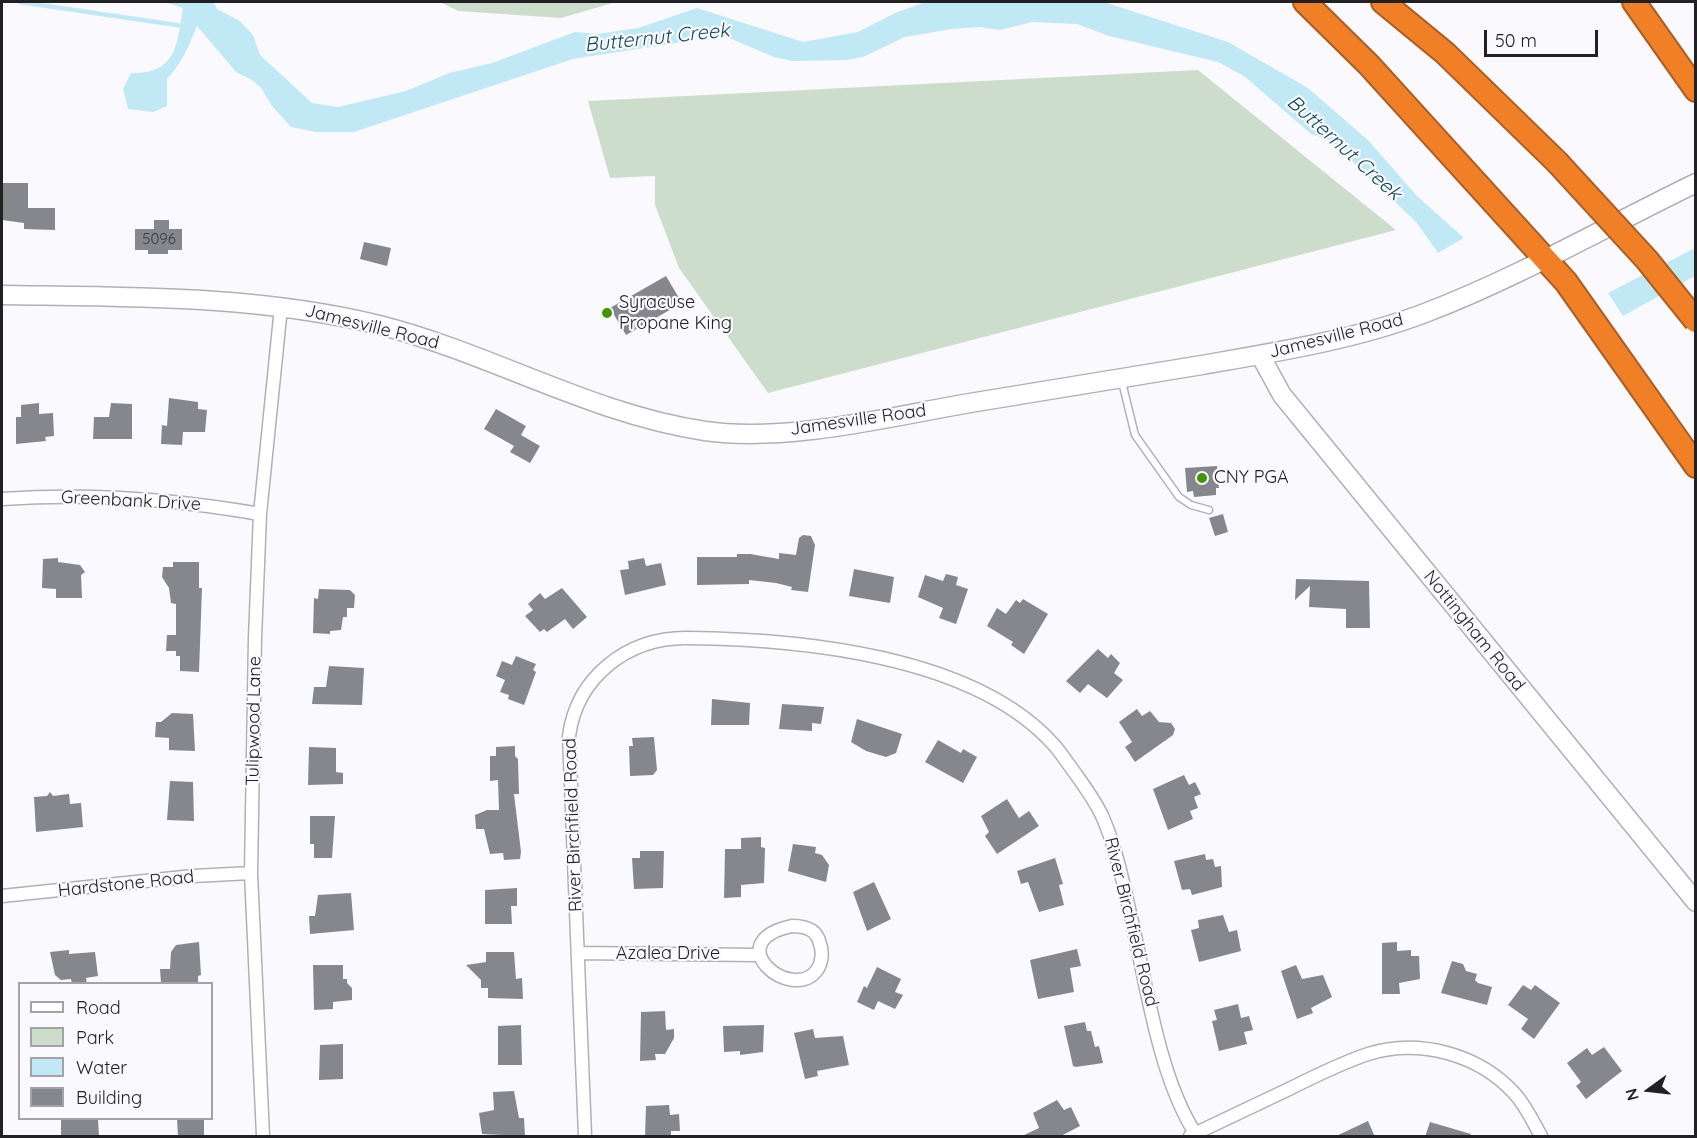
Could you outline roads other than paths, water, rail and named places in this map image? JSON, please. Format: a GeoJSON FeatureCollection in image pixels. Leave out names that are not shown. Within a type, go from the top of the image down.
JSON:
{"type":"FeatureCollection","features":[{"type":"Feature","properties":{"kind":"highway"},"geometry":{"type":"LineString","coordinates":[[1305,2],[1370,66],[1566,282],[1695,466]]}},
{"type":"Feature","properties":{"kind":"highway"},"geometry":{"type":"LineString","coordinates":[[1383,2],[1445,53],[1557,162],[1647,260],[1695,321]]}},
{"type":"Feature","properties":{"kind":"highway"},"geometry":{"type":"LineString","coordinates":[[1634,2],[1695,90]]}},
{"type":"Feature","properties":{"kind":"street","name":"Jamesville Road"},"geometry":{"type":"LineString","coordinates":[[2,296],[193,299],[281,307],[379,325],[467,351],[610,409],[653,422],[710,432],[754,434],[835,426],[1260,355],[1340,338],[1424,313],[1695,183]]}},
{"type":"Feature","properties":{"kind":"street","name":"Tulipwood Lane"},"geometry":{"type":"LineString","coordinates":[[263,1137],[251,873],[255,650],[261,514],[281,307]]}},
{"type":"Feature","properties":{"kind":"street","name":"Nottingham Road"},"geometry":{"type":"LineString","coordinates":[[1260,355],[1282,395],[1695,902]]}},
{"type":"Feature","properties":{"kind":"street","name":"Greenbank Drive"},"geometry":{"type":"LineString","coordinates":[[2,499],[133,498],[209,505],[261,514]]}},
{"type":"Feature","properties":{"kind":"street","name":"River Birchfield Road"},"geometry":{"type":"LineString","coordinates":[[585,1137],[569,736],[572,718],[588,686],[604,667],[625,652],[652,642],[680,638],[747,639],[828,647],[902,664],[957,682],[1020,716],[1053,744],[1091,795],[1104,819],[1122,878],[1173,1090],[1192,1135]]}},
{"type":"Feature","properties":{"kind":"street","name":"Hardstone Road"},"geometry":{"type":"LineString","coordinates":[[2,896],[251,873]]}},
{"type":"Feature","properties":{"kind":"street"},"geometry":{"type":"LineString","coordinates":[[792,926],[806,926],[816,934],[822,950],[820,966],[813,975],[801,980],[783,978],[764,964],[757,955],[758,948],[764,939],[792,926]]}},
{"type":"Feature","properties":{"kind":"street","name":"Azalea Drive"},"geometry":{"type":"LineString","coordinates":[[578,953],[757,955]]}},
{"type":"Feature","properties":{"kind":"street"},"geometry":{"type":"LineString","coordinates":[[1192,1135],[1370,1053],[1415,1048],[1441,1051],[1493,1073],[1525,1106],[1541,1137]]}},
{"type":"Feature","properties":{"kind":"lane"},"geometry":{"type":"LineString","coordinates":[[1121,378],[1135,435],[1179,497],[1191,505],[1209,510]]}},
{"type":"Feature","properties":{"kind":"water","name":"Butternut Creek"},"geometry":{"type":"Polygon","coordinates":[[[164,2],[214,2],[217,9],[240,21],[253,35],[260,55],[312,103],[338,107],[406,91],[449,73],[492,63],[575,32],[598,34],[638,28],[697,8],[803,42],[858,32],[895,13],[925,2],[1104,2],[1228,42],[1308,88],[1369,141],[1416,195],[1464,238],[1438,253],[1416,222],[1331,141],[1311,134],[1244,76],[1218,62],[1109,36],[1077,24],[1032,22],[1000,30],[979,27],[952,29],[905,37],[863,57],[847,60],[792,61],[774,57],[717,33],[693,36],[683,42],[573,59],[354,132],[316,132],[291,127],[272,106],[261,88],[252,80],[236,72],[197,26],[181,60],[167,79],[167,106],[153,112],[128,109],[123,89],[131,73],[158,68],[166,62],[176,45],[183,8],[164,2]]]}},
{"type":"Feature","properties":{"kind":"water"},"geometry":{"type":"Polygon","coordinates":[[[1695,248],[1695,276],[1623,316],[1608,293],[1695,248]]]}},
{"type":"Feature","properties":{"kind":"waterway"},"geometry":{"type":"LineString","coordinates":[[20,2],[183,26]]}},
{"type":"Feature","properties":{"kind":"place","name":"Syracuse Propane King"},"geometry":{"type":"Point","coordinates":[607,313]}},
{"type":"Feature","properties":{"kind":"place","name":"CNY PGA"},"geometry":{"type":"Point","coordinates":[1202,478]}}]}
